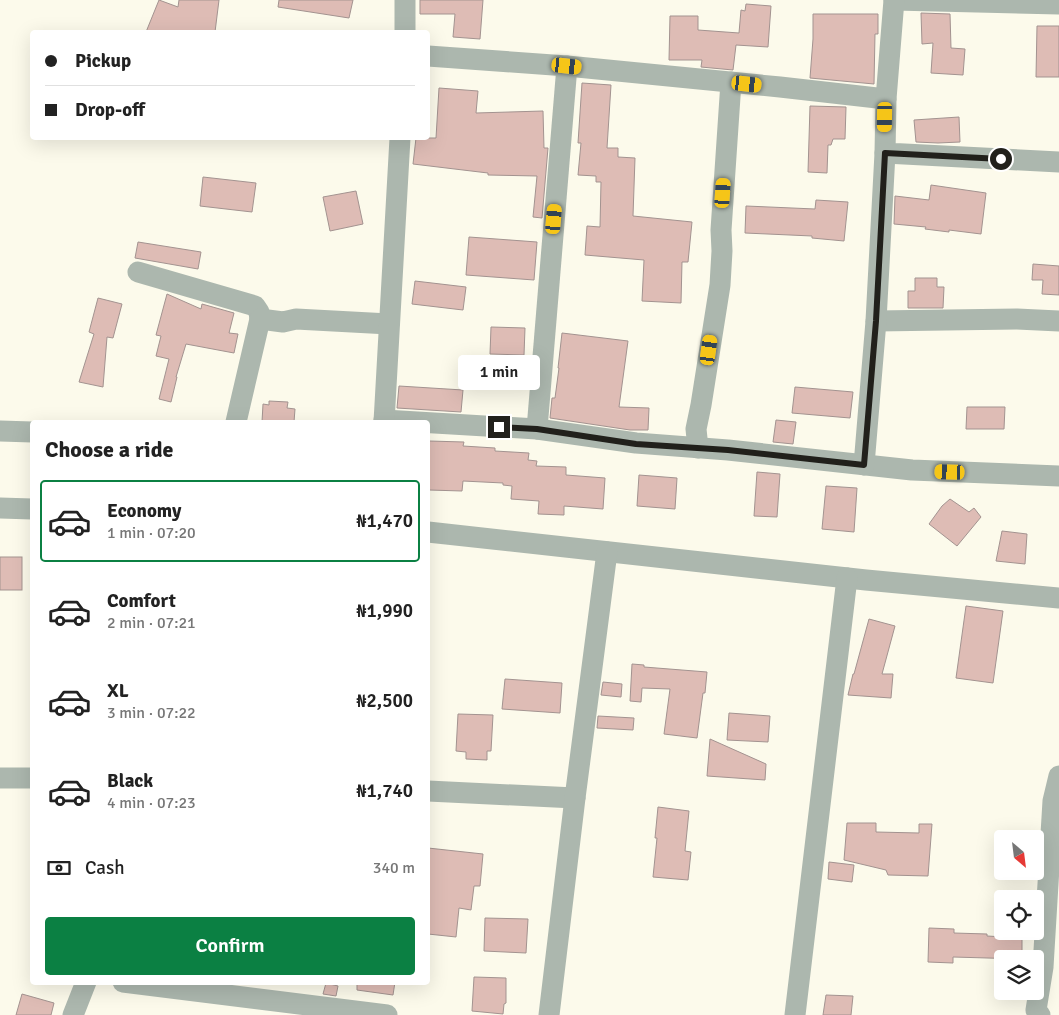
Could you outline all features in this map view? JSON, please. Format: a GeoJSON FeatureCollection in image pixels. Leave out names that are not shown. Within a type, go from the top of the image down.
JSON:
{"type":"FeatureCollection","features":[{"type":"Feature","properties":{"kind":"street"},"geometry":{"type":"LineString","coordinates":[[405,0],[405,30]]}},
{"type":"Feature","properties":{"kind":"street"},"geometry":{"type":"LineString","coordinates":[[864,465],[876,321],[886,99],[894,0],[1059,4]]}},
{"type":"Feature","properties":{"kind":"street"},"geometry":{"type":"LineString","coordinates":[[430,56],[567,66],[886,99]]}},
{"type":"Feature","properties":{"kind":"street"},"geometry":{"type":"LineString","coordinates":[[537,429],[567,66]]}},
{"type":"Feature","properties":{"kind":"street"},"geometry":{"type":"LineString","coordinates":[[698,448],[696,429],[720,285],[721,230],[731,82]]}},
{"type":"Feature","properties":{"kind":"street"},"geometry":{"type":"LineString","coordinates":[[384,420],[400,140]]}},
{"type":"Feature","properties":{"kind":"street"},"geometry":{"type":"LineString","coordinates":[[885,153],[1059,162]]}},
{"type":"Feature","properties":{"kind":"street"},"geometry":{"type":"LineString","coordinates":[[138,272],[255,306],[260,312],[236,420]]}},
{"type":"Feature","properties":{"kind":"street"},"geometry":{"type":"LineString","coordinates":[[260,319],[283,322],[296,319],[389,324]]}},
{"type":"Feature","properties":{"kind":"street"},"geometry":{"type":"LineString","coordinates":[[876,321],[1016,319],[1059,321]]}},
{"type":"Feature","properties":{"kind":"street"},"geometry":{"type":"LineString","coordinates":[[430,423],[537,429],[636,444],[698,448],[912,470],[1059,476]]}},
{"type":"Feature","properties":{"kind":"street"},"geometry":{"type":"LineString","coordinates":[[0,431],[30,432]]}},
{"type":"Feature","properties":{"kind":"street"},"geometry":{"type":"LineString","coordinates":[[0,508],[30,509]]}},
{"type":"Feature","properties":{"kind":"street"},"geometry":{"type":"LineString","coordinates":[[430,532],[847,578],[1059,598]]}},
{"type":"Feature","properties":{"kind":"street"},"geometry":{"type":"LineString","coordinates":[[549,1015],[607,552]]}},
{"type":"Feature","properties":{"kind":"street"},"geometry":{"type":"LineString","coordinates":[[795,1015],[847,578]]}},
{"type":"Feature","properties":{"kind":"street"},"geometry":{"type":"LineString","coordinates":[[1036,1013],[1043,967],[1053,802],[1059,776]]}},
{"type":"Feature","properties":{"kind":"street"},"geometry":{"type":"LineString","coordinates":[[0,778],[30,778]]}},
{"type":"Feature","properties":{"kind":"street"},"geometry":{"type":"LineString","coordinates":[[430,791],[575,798]]}},
{"type":"Feature","properties":{"kind":"street"},"geometry":{"type":"LineString","coordinates":[[73,1015],[85,985]]}},
{"type":"Feature","properties":{"kind":"street"},"geometry":{"type":"LineString","coordinates":[[141,985],[281,1009],[387,1015]]}},
{"type":"Feature","properties":{"kind":"building"},"geometry":{"type":"Polygon","coordinates":[[[159,0],[178,7],[179,0],[219,0],[215,30],[147,30],[159,0]]]}},
{"type":"Feature","properties":{"kind":"building"},"geometry":{"type":"Polygon","coordinates":[[[279,0],[353,0],[349,18],[278,7],[279,0]]]}},
{"type":"Feature","properties":{"kind":"building"},"geometry":{"type":"Polygon","coordinates":[[[420,0],[483,0],[480,39],[453,37],[455,14],[420,14],[420,0]]]}},
{"type":"Feature","properties":{"kind":"building"},"geometry":{"type":"Polygon","coordinates":[[[746,4],[771,6],[768,47],[736,45],[733,70],[701,67],[702,60],[669,60],[670,16],[698,16],[698,30],[739,33],[741,10],[745,11],[746,4]]]}},
{"type":"Feature","properties":{"kind":"building"},"geometry":{"type":"Polygon","coordinates":[[[921,13],[950,14],[951,48],[965,49],[963,75],[931,73],[933,43],[922,44],[921,13]]]}},
{"type":"Feature","properties":{"kind":"building"},"geometry":{"type":"Polygon","coordinates":[[[813,14],[878,14],[878,34],[875,34],[874,84],[810,78],[813,14]]]}},
{"type":"Feature","properties":{"kind":"building"},"geometry":{"type":"Polygon","coordinates":[[[1037,26],[1059,26],[1059,77],[1036,77],[1037,26]]]}},
{"type":"Feature","properties":{"kind":"building"},"geometry":{"type":"Polygon","coordinates":[[[582,83],[611,85],[607,148],[618,148],[618,157],[635,158],[633,216],[692,222],[688,262],[682,262],[681,303],[642,301],[644,260],[585,255],[587,226],[600,227],[601,182],[596,182],[596,176],[578,175],[581,143],[578,143],[582,83]]]}},
{"type":"Feature","properties":{"kind":"building"},"geometry":{"type":"Polygon","coordinates":[[[439,88],[478,91],[476,113],[543,111],[544,148],[548,148],[542,218],[533,217],[537,176],[488,175],[488,173],[413,164],[416,140],[436,138],[439,88]]]}},
{"type":"Feature","properties":{"kind":"building"},"geometry":{"type":"Polygon","coordinates":[[[810,106],[846,107],[845,139],[833,139],[831,145],[828,145],[827,173],[808,172],[810,106]]]}},
{"type":"Feature","properties":{"kind":"building"},"geometry":{"type":"Polygon","coordinates":[[[959,117],[960,142],[916,142],[914,120],[959,117]]]}},
{"type":"Feature","properties":{"kind":"building"},"geometry":{"type":"Polygon","coordinates":[[[203,177],[256,183],[252,212],[200,206],[203,177]]]}},
{"type":"Feature","properties":{"kind":"building"},"geometry":{"type":"Polygon","coordinates":[[[931,185],[986,193],[981,234],[949,230],[949,232],[925,229],[926,227],[894,224],[895,196],[929,200],[931,185]]]}},
{"type":"Feature","properties":{"kind":"building"},"geometry":{"type":"Polygon","coordinates":[[[356,191],[363,224],[330,231],[323,197],[356,191]]]}},
{"type":"Feature","properties":{"kind":"building"},"geometry":{"type":"Polygon","coordinates":[[[816,200],[848,202],[844,241],[812,238],[812,236],[745,233],[746,206],[815,209],[816,200]]]}},
{"type":"Feature","properties":{"kind":"building"},"geometry":{"type":"Polygon","coordinates":[[[469,237],[537,242],[534,280],[466,275],[469,237]]]}},
{"type":"Feature","properties":{"kind":"building"},"geometry":{"type":"Polygon","coordinates":[[[138,242],[201,252],[198,269],[135,258],[138,242]]]}},
{"type":"Feature","properties":{"kind":"building"},"geometry":{"type":"Polygon","coordinates":[[[1033,264],[1059,266],[1059,295],[1042,294],[1043,280],[1032,280],[1033,264]]]}},
{"type":"Feature","properties":{"kind":"building"},"geometry":{"type":"Polygon","coordinates":[[[915,278],[937,278],[937,287],[944,287],[943,308],[908,308],[908,291],[915,291],[915,278]]]}},
{"type":"Feature","properties":{"kind":"building"},"geometry":{"type":"Polygon","coordinates":[[[415,281],[466,287],[463,310],[412,304],[415,281]]]}},
{"type":"Feature","properties":{"kind":"building"},"geometry":{"type":"Polygon","coordinates":[[[167,294],[201,309],[202,304],[234,313],[229,333],[238,334],[234,353],[186,344],[171,402],[159,399],[169,359],[156,356],[161,336],[156,335],[167,294]]]}},
{"type":"Feature","properties":{"kind":"building"},"geometry":{"type":"Polygon","coordinates":[[[98,298],[122,304],[113,338],[107,337],[103,387],[79,382],[94,334],[89,332],[98,298]]]}},
{"type":"Feature","properties":{"kind":"building"},"geometry":{"type":"Polygon","coordinates":[[[491,327],[525,328],[524,355],[490,354],[491,327]]]}},
{"type":"Feature","properties":{"kind":"building"},"geometry":{"type":"Polygon","coordinates":[[[562,333],[628,341],[619,407],[649,408],[648,430],[630,430],[550,418],[552,398],[555,398],[562,333]]]}},
{"type":"Feature","properties":{"kind":"building"},"geometry":{"type":"Polygon","coordinates":[[[399,386],[463,390],[461,412],[397,408],[399,386]]]}},
{"type":"Feature","properties":{"kind":"building"},"geometry":{"type":"Polygon","coordinates":[[[795,387],[853,392],[850,418],[792,413],[795,387]]]}},
{"type":"Feature","properties":{"kind":"building"},"geometry":{"type":"Polygon","coordinates":[[[269,401],[288,402],[287,408],[295,409],[294,420],[262,420],[263,404],[269,405],[269,401]]]}},
{"type":"Feature","properties":{"kind":"building"},"geometry":{"type":"Polygon","coordinates":[[[967,407],[1005,407],[1004,429],[966,429],[967,407]]]}},
{"type":"Feature","properties":{"kind":"building"},"geometry":{"type":"Polygon","coordinates":[[[776,420],[796,422],[793,444],[773,442],[776,420]]]}},
{"type":"Feature","properties":{"kind":"building"},"geometry":{"type":"Polygon","coordinates":[[[430,441],[464,442],[463,446],[495,448],[495,451],[529,453],[528,460],[537,461],[536,466],[566,467],[566,475],[605,478],[603,509],[564,506],[564,515],[538,514],[539,501],[511,499],[512,486],[503,485],[503,483],[463,481],[462,491],[430,490],[430,441]]]}},
{"type":"Feature","properties":{"kind":"building"},"geometry":{"type":"Polygon","coordinates":[[[757,472],[780,474],[777,517],[754,516],[757,472]]]}},
{"type":"Feature","properties":{"kind":"building"},"geometry":{"type":"Polygon","coordinates":[[[639,475],[677,478],[675,509],[637,506],[639,475]]]}},
{"type":"Feature","properties":{"kind":"building"},"geometry":{"type":"Polygon","coordinates":[[[826,486],[857,488],[854,532],[822,529],[826,486]]]}},
{"type":"Feature","properties":{"kind":"building"},"geometry":{"type":"Polygon","coordinates":[[[950,499],[969,512],[974,508],[981,517],[957,546],[929,524],[942,506],[950,499]]]}},
{"type":"Feature","properties":{"kind":"building"},"geometry":{"type":"Polygon","coordinates":[[[1002,531],[1027,534],[1025,564],[996,561],[1002,531]]]}},
{"type":"Feature","properties":{"kind":"building"},"geometry":{"type":"Polygon","coordinates":[[[0,557],[22,557],[22,590],[0,590],[0,557]]]}},
{"type":"Feature","properties":{"kind":"building"},"geometry":{"type":"Polygon","coordinates":[[[966,606],[1003,611],[993,683],[956,678],[966,606]]]}},
{"type":"Feature","properties":{"kind":"building"},"geometry":{"type":"Polygon","coordinates":[[[869,619],[895,626],[882,674],[893,674],[891,698],[848,695],[869,619]]]}},
{"type":"Feature","properties":{"kind":"building"},"geometry":{"type":"Polygon","coordinates":[[[632,664],[644,665],[644,667],[707,672],[697,738],[664,734],[670,689],[642,688],[641,702],[630,701],[632,664]]]}},
{"type":"Feature","properties":{"kind":"building"},"geometry":{"type":"Polygon","coordinates":[[[505,679],[562,683],[560,713],[502,709],[505,679]]]}},
{"type":"Feature","properties":{"kind":"building"},"geometry":{"type":"Polygon","coordinates":[[[603,682],[622,684],[621,697],[601,695],[603,682]]]}},
{"type":"Feature","properties":{"kind":"building"},"geometry":{"type":"Polygon","coordinates":[[[729,713],[770,716],[768,742],[727,740],[729,713]]]}},
{"type":"Feature","properties":{"kind":"building"},"geometry":{"type":"Polygon","coordinates":[[[458,714],[493,715],[491,751],[487,751],[487,760],[466,759],[466,752],[456,751],[458,714]]]}},
{"type":"Feature","properties":{"kind":"building"},"geometry":{"type":"Polygon","coordinates":[[[598,716],[634,718],[633,730],[597,728],[598,716]]]}},
{"type":"Feature","properties":{"kind":"building"},"geometry":{"type":"Polygon","coordinates":[[[710,739],[766,764],[765,780],[707,776],[710,739]]]}},
{"type":"Feature","properties":{"kind":"building"},"geometry":{"type":"Polygon","coordinates":[[[658,807],[689,811],[685,851],[691,852],[688,880],[653,877],[658,807]]]}},
{"type":"Feature","properties":{"kind":"building"},"geometry":{"type":"Polygon","coordinates":[[[847,823],[876,823],[876,832],[919,833],[919,824],[932,824],[928,876],[888,875],[886,870],[844,860],[847,823]]]}},
{"type":"Feature","properties":{"kind":"building"},"geometry":{"type":"Polygon","coordinates":[[[430,848],[483,854],[480,886],[474,886],[471,910],[459,908],[456,937],[430,934],[430,848]]]}},
{"type":"Feature","properties":{"kind":"building"},"geometry":{"type":"Polygon","coordinates":[[[829,862],[854,865],[852,882],[828,879],[829,862]]]}},
{"type":"Feature","properties":{"kind":"building"},"geometry":{"type":"Polygon","coordinates":[[[485,918],[528,919],[526,953],[484,951],[485,918]]]}},
{"type":"Feature","properties":{"kind":"building"},"geometry":{"type":"Polygon","coordinates":[[[929,928],[954,929],[954,933],[987,934],[987,936],[994,936],[994,940],[1022,940],[1022,950],[994,950],[994,958],[953,957],[953,963],[928,962],[929,928]]]}},
{"type":"Feature","properties":{"kind":"building"},"geometry":{"type":"Polygon","coordinates":[[[474,977],[506,978],[506,1003],[504,1004],[503,1014],[472,1011],[474,977]]]}},
{"type":"Feature","properties":{"kind":"building"},"geometry":{"type":"Polygon","coordinates":[[[325,985],[338,986],[336,996],[323,994],[325,985]]]}},
{"type":"Feature","properties":{"kind":"building"},"geometry":{"type":"Polygon","coordinates":[[[357,985],[395,985],[393,995],[357,990],[357,985]]]}},
{"type":"Feature","properties":{"kind":"building"},"geometry":{"type":"Polygon","coordinates":[[[22,994],[54,1003],[51,1015],[16,1015],[22,994]]]}},
{"type":"Feature","properties":{"kind":"building"},"geometry":{"type":"Polygon","coordinates":[[[826,995],[853,996],[851,1015],[823,1015],[826,995]]]}},
{"type":"Feature","properties":{"kind":"route"},"geometry":{"type":"LineString","coordinates":[[499,427],[537,429],[636,444],[728,450],[864,465],[876,321],[885,153],[1001,159]]}}]}
